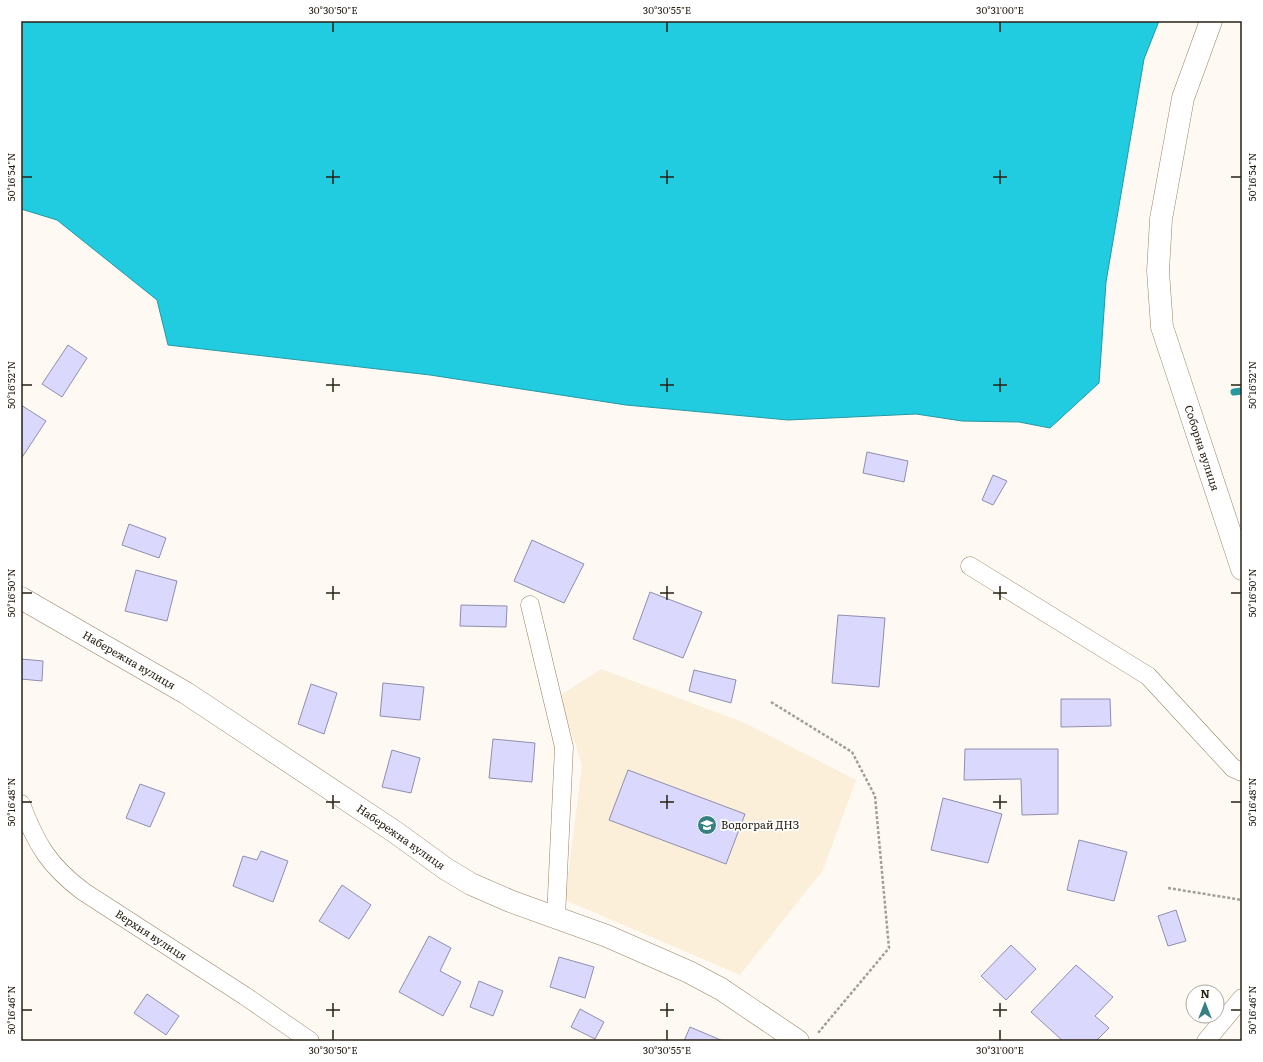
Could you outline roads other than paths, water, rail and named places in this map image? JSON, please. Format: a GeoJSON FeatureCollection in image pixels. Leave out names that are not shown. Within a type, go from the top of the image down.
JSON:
{"type":"FeatureCollection","features":[{"type":"Feature","properties":{"kind":"street","name":"Соборна вулиця"},"geometry":{"type":"LineString","coordinates":[[1211,21],[1183,98],[1161,219],[1158,271],[1162,327],[1242,568]]}},
{"type":"Feature","properties":{"kind":"street"},"geometry":{"type":"LineString","coordinates":[[970,566],[1148,676],[1233,768],[1242,772]]}},
{"type":"Feature","properties":{"kind":"street","name":"Набережна вулиця"},"geometry":{"type":"LineString","coordinates":[[21,598],[186,693],[395,832],[446,869],[471,884],[510,901],[646,952],[721,989],[807,1038]]}},
{"type":"Feature","properties":{"kind":"street"},"geometry":{"type":"LineString","coordinates":[[530,605],[564,747],[556,917]]}},
{"type":"Feature","properties":{"kind":"street","name":"Верхня вулиця"},"geometry":{"type":"LineString","coordinates":[[21,804],[32,834],[64,877],[84,892],[245,996],[310,1041]]}},
{"type":"Feature","properties":{"kind":"street"},"geometry":{"type":"LineString","coordinates":[[1206,1041],[1242,998]]}},
{"type":"Feature","properties":{"kind":"water"},"geometry":{"type":"Polygon","coordinates":[[[21,21],[1159,21],[1144,59],[1106,282],[1099,383],[1050,428],[1019,422],[962,421],[916,414],[788,420],[626,405],[430,375],[168,345],[157,300],[57,220],[21,209],[21,21]]]}},
{"type":"Feature","properties":{"kind":"waterway"},"geometry":{"type":"LineString","coordinates":[[1234,392],[1242,391]]}},
{"type":"Feature","properties":{"kind":"place","name":"Водограй ДНЗ"},"geometry":{"type":"Point","coordinates":[707,825]}}]}
